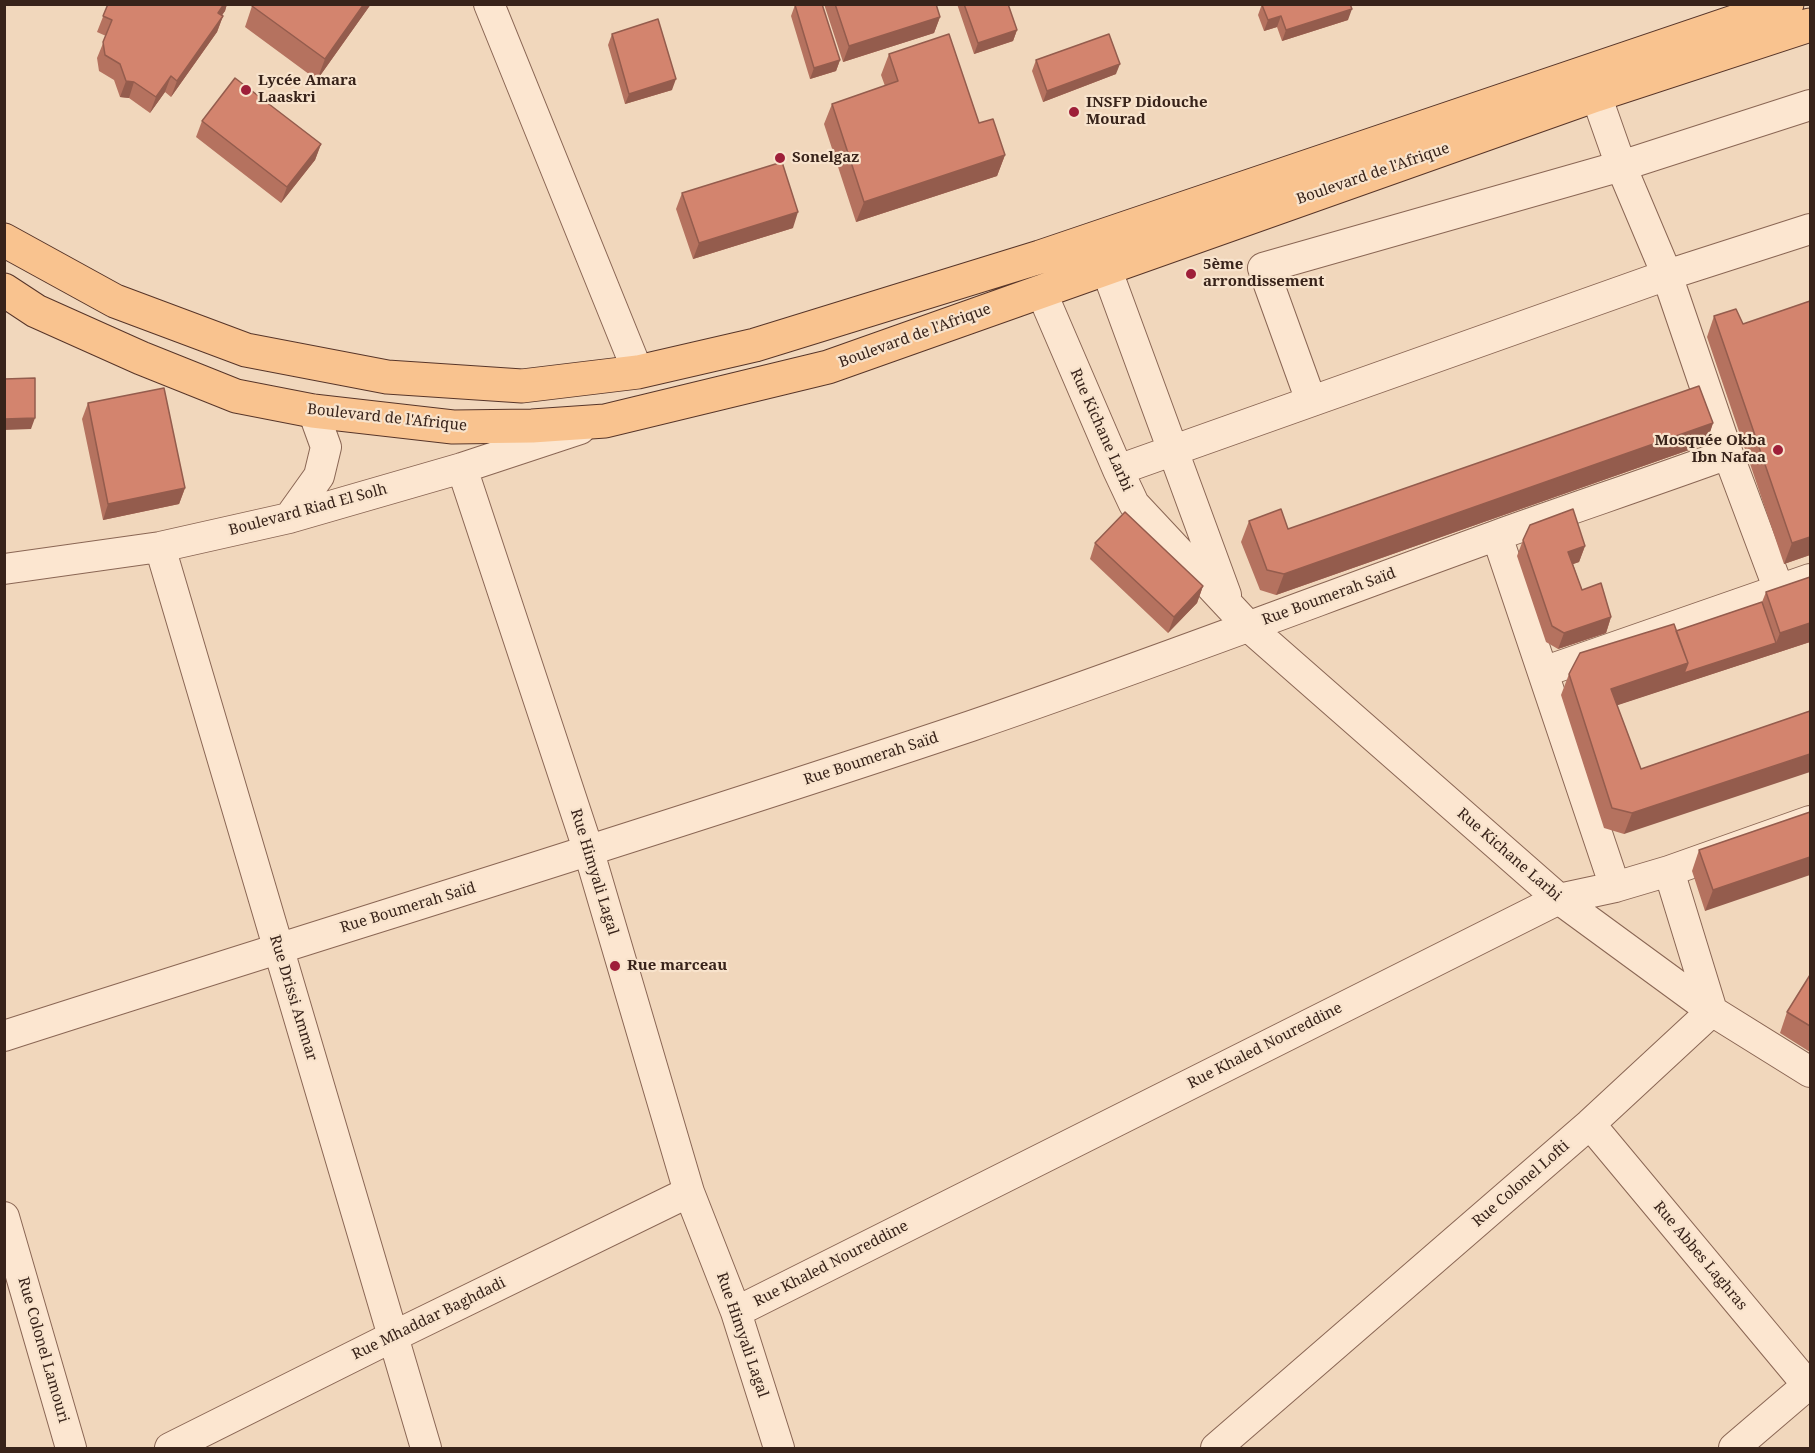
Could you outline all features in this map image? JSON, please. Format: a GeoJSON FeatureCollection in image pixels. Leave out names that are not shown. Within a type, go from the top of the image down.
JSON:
{"type":"FeatureCollection","features":[{"type":"Feature","properties":{"kind":"main road","name":"Boulevard de l'Afrique"},"geometry":{"type":"LineString","coordinates":[[4,240],[115,301],[246,350],[387,377],[522,386],[638,372],[755,345],[1040,257],[1787,4]]}},
{"type":"Feature","properties":{"kind":"main road","name":"Boulevard de l'Afrique"},"geometry":{"type":"LineString","coordinates":[[4,290],[36,310],[141,358],[236,396],[313,411],[453,427],[532,426],[605,421],[828,367],[1596,95],[1810,24]]}},
{"type":"Feature","properties":{"kind":"street"},"geometry":{"type":"LineString","coordinates":[[489,4],[638,372]]}},
{"type":"Feature","properties":{"kind":"street"},"geometry":{"type":"LineString","coordinates":[[1596,95],[1621,166],[1667,275],[1728,454],[1779,590]]}},
{"type":"Feature","properties":{"kind":"street"},"geometry":{"type":"LineString","coordinates":[[1311,401],[1263,268],[1621,166],[1810,105]]}},
{"type":"Feature","properties":{"kind":"street"},"geometry":{"type":"LineString","coordinates":[[1118,470],[1667,275],[1810,229]]}},
{"type":"Feature","properties":{"kind":"street","name":"Rue Kichane Larbi"},"geometry":{"type":"LineString","coordinates":[[1106,268],[1173,451],[1240,618]]}},
{"type":"Feature","properties":{"kind":"street","name":"Rue Kichane Larbi"},"geometry":{"type":"LineString","coordinates":[[1041,291],[1134,504],[1240,618],[1559,899],[1712,1011],[1810,1072]]}},
{"type":"Feature","properties":{"kind":"street"},"geometry":{"type":"LineString","coordinates":[[289,518],[319,476],[326,447],[313,411]]}},
{"type":"Feature","properties":{"kind":"street","name":"Boulevard Riad El Solh"},"geometry":{"type":"LineString","coordinates":[[4,569],[160,548],[289,518],[462,468],[605,421]]}},
{"type":"Feature","properties":{"kind":"street","name":"Rue Boumerah Saïd"},"geometry":{"type":"LineString","coordinates":[[4,1035],[589,852],[975,724],[1240,618],[1497,536],[1728,454]]}},
{"type":"Feature","properties":{"kind":"street","name":"Rue Himyali Lagal"},"geometry":{"type":"LineString","coordinates":[[462,468],[589,852],[690,1192],[736,1312],[779,1449]]}},
{"type":"Feature","properties":{"kind":"street"},"geometry":{"type":"LineString","coordinates":[[1497,536],[1615,887]]}},
{"type":"Feature","properties":{"kind":"street","name":"Rue Drissi Ammar"},"geometry":{"type":"LineString","coordinates":[[160,548],[426,1449]]}},
{"type":"Feature","properties":{"kind":"street"},"geometry":{"type":"LineString","coordinates":[[1542,672],[1810,579]]}},
{"type":"Feature","properties":{"kind":"street","name":"Rue Khaled Noureddine"},"geometry":{"type":"LineString","coordinates":[[736,1312],[1559,899],[1615,887],[1669,871],[1810,821]]}},
{"type":"Feature","properties":{"kind":"street"},"geometry":{"type":"LineString","coordinates":[[1669,871],[1712,1011]]}},
{"type":"Feature","properties":{"kind":"street","name":"Rue Colonel Lofti"},"geometry":{"type":"LineString","coordinates":[[1218,1448],[1590,1124],[1712,1011]]}},
{"type":"Feature","properties":{"kind":"street","name":"Rue Abbes Laghras"},"geometry":{"type":"LineString","coordinates":[[1590,1124],[1810,1385]]}},
{"type":"Feature","properties":{"kind":"street","name":"Rue Mhaddar Baghdadi"},"geometry":{"type":"LineString","coordinates":[[170,1449],[394,1336],[690,1192]]}},
{"type":"Feature","properties":{"kind":"street","name":"Rue Colonel Lamouri"},"geometry":{"type":"LineString","coordinates":[[4,1216],[71,1449]]}},
{"type":"Feature","properties":{"kind":"street"},"geometry":{"type":"LineString","coordinates":[[1734,1449],[1810,1385]]}},
{"type":"Feature","properties":{"kind":"building"},"geometry":{"type":"Polygon","coordinates":[[[108,4],[224,4],[218,13],[223,16],[177,81],[171,76],[156,97],[134,82],[126,81],[120,64],[105,55],[103,42],[112,20],[103,16],[108,4]]]}},
{"type":"Feature","properties":{"kind":"building"},"geometry":{"type":"Polygon","coordinates":[[[253,4],[364,4],[325,59],[252,6],[253,4]]]}},
{"type":"Feature","properties":{"kind":"building"},"geometry":{"type":"Polygon","coordinates":[[[822,4],[840,60],[814,68],[795,5],[822,4]]]}},
{"type":"Feature","properties":{"kind":"building"},"geometry":{"type":"Polygon","coordinates":[[[835,4],[936,4],[940,17],[849,46],[835,4]]]}},
{"type":"Feature","properties":{"kind":"building"},"geometry":{"type":"Polygon","coordinates":[[[964,4],[1008,4],[1017,30],[978,43],[964,4]]]}},
{"type":"Feature","properties":{"kind":"building"},"geometry":{"type":"Polygon","coordinates":[[[1350,4],[1352,9],[1286,30],[1281,16],[1268,20],[1262,5],[1350,4]]]}},
{"type":"Feature","properties":{"kind":"building"},"geometry":{"type":"Polygon","coordinates":[[[658,19],[676,79],[629,94],[612,34],[658,19]]]}},
{"type":"Feature","properties":{"kind":"building"},"geometry":{"type":"Polygon","coordinates":[[[949,34],[979,123],[993,119],[1005,155],[864,202],[832,104],[898,81],[889,54],[949,34]]]}},
{"type":"Feature","properties":{"kind":"building"},"geometry":{"type":"Polygon","coordinates":[[[1109,34],[1120,64],[1047,91],[1036,60],[1109,34]]]}},
{"type":"Feature","properties":{"kind":"building"},"geometry":{"type":"Polygon","coordinates":[[[235,78],[321,144],[287,187],[202,121],[235,78]]]}},
{"type":"Feature","properties":{"kind":"building"},"geometry":{"type":"Polygon","coordinates":[[[782,162],[798,212],[699,243],[682,193],[782,162]]]}},
{"type":"Feature","properties":{"kind":"building","name":"Mosquée Okba Ibn Nafaa"},"geometry":{"type":"Polygon","coordinates":[[[1810,301],[1810,537],[1792,543],[1714,316],[1736,309],[1743,324],[1810,301]]]}},
{"type":"Feature","properties":{"kind":"building"},"geometry":{"type":"Polygon","coordinates":[[[35,378],[35,418],[4,419],[4,379],[35,378]]]}},
{"type":"Feature","properties":{"kind":"building"},"geometry":{"type":"Polygon","coordinates":[[[1699,386],[1713,423],[1284,574],[1267,570],[1249,521],[1281,509],[1288,529],[1699,386]]]}},
{"type":"Feature","properties":{"kind":"building"},"geometry":{"type":"Polygon","coordinates":[[[164,388],[185,488],[108,504],[88,403],[164,388]]]}},
{"type":"Feature","properties":{"kind":"building"},"geometry":{"type":"Polygon","coordinates":[[[1573,509],[1585,546],[1568,552],[1582,590],[1601,583],[1611,617],[1564,633],[1552,626],[1523,540],[1530,525],[1573,509]]]}},
{"type":"Feature","properties":{"kind":"building"},"geometry":{"type":"Polygon","coordinates":[[[1125,512],[1203,586],[1174,617],[1095,543],[1125,512]]]}},
{"type":"Feature","properties":{"kind":"building"},"geometry":{"type":"Polygon","coordinates":[[[1810,577],[1810,623],[1780,633],[1766,592],[1810,577]]]}},
{"type":"Feature","properties":{"kind":"building"},"geometry":{"type":"Polygon","coordinates":[[[1762,602],[1776,643],[1684,673],[1688,663],[1676,631],[1762,602]]]}},
{"type":"Feature","properties":{"kind":"building"},"geometry":{"type":"Polygon","coordinates":[[[1674,624],[1688,663],[1611,689],[1641,769],[1810,711],[1810,754],[1632,813],[1612,808],[1569,674],[1580,653],[1674,624]]]}},
{"type":"Feature","properties":{"kind":"building"},"geometry":{"type":"Polygon","coordinates":[[[1810,812],[1810,857],[1713,890],[1699,850],[1810,812]]]}},
{"type":"Feature","properties":{"kind":"building"},"geometry":{"type":"Polygon","coordinates":[[[1810,975],[1810,1026],[1787,1012],[1810,975]]]}},
{"type":"Feature","properties":{"kind":"place","name":"Lycée Amara Laaskri"},"geometry":{"type":"Point","coordinates":[246,90]}},
{"type":"Feature","properties":{"kind":"place","name":"INSFP Didouche Mourad"},"geometry":{"type":"Point","coordinates":[1074,112]}},
{"type":"Feature","properties":{"kind":"place","name":"Sonelgaz"},"geometry":{"type":"Point","coordinates":[780,158]}},
{"type":"Feature","properties":{"kind":"place","name":"5ème arrondissement"},"geometry":{"type":"Point","coordinates":[1191,274]}},
{"type":"Feature","properties":{"kind":"place","name":"Mosquée Okba Ibn Nafaa"},"geometry":{"type":"Point","coordinates":[1778,450]}},
{"type":"Feature","properties":{"kind":"place","name":"Rue marceau"},"geometry":{"type":"Point","coordinates":[615,966]}}]}
